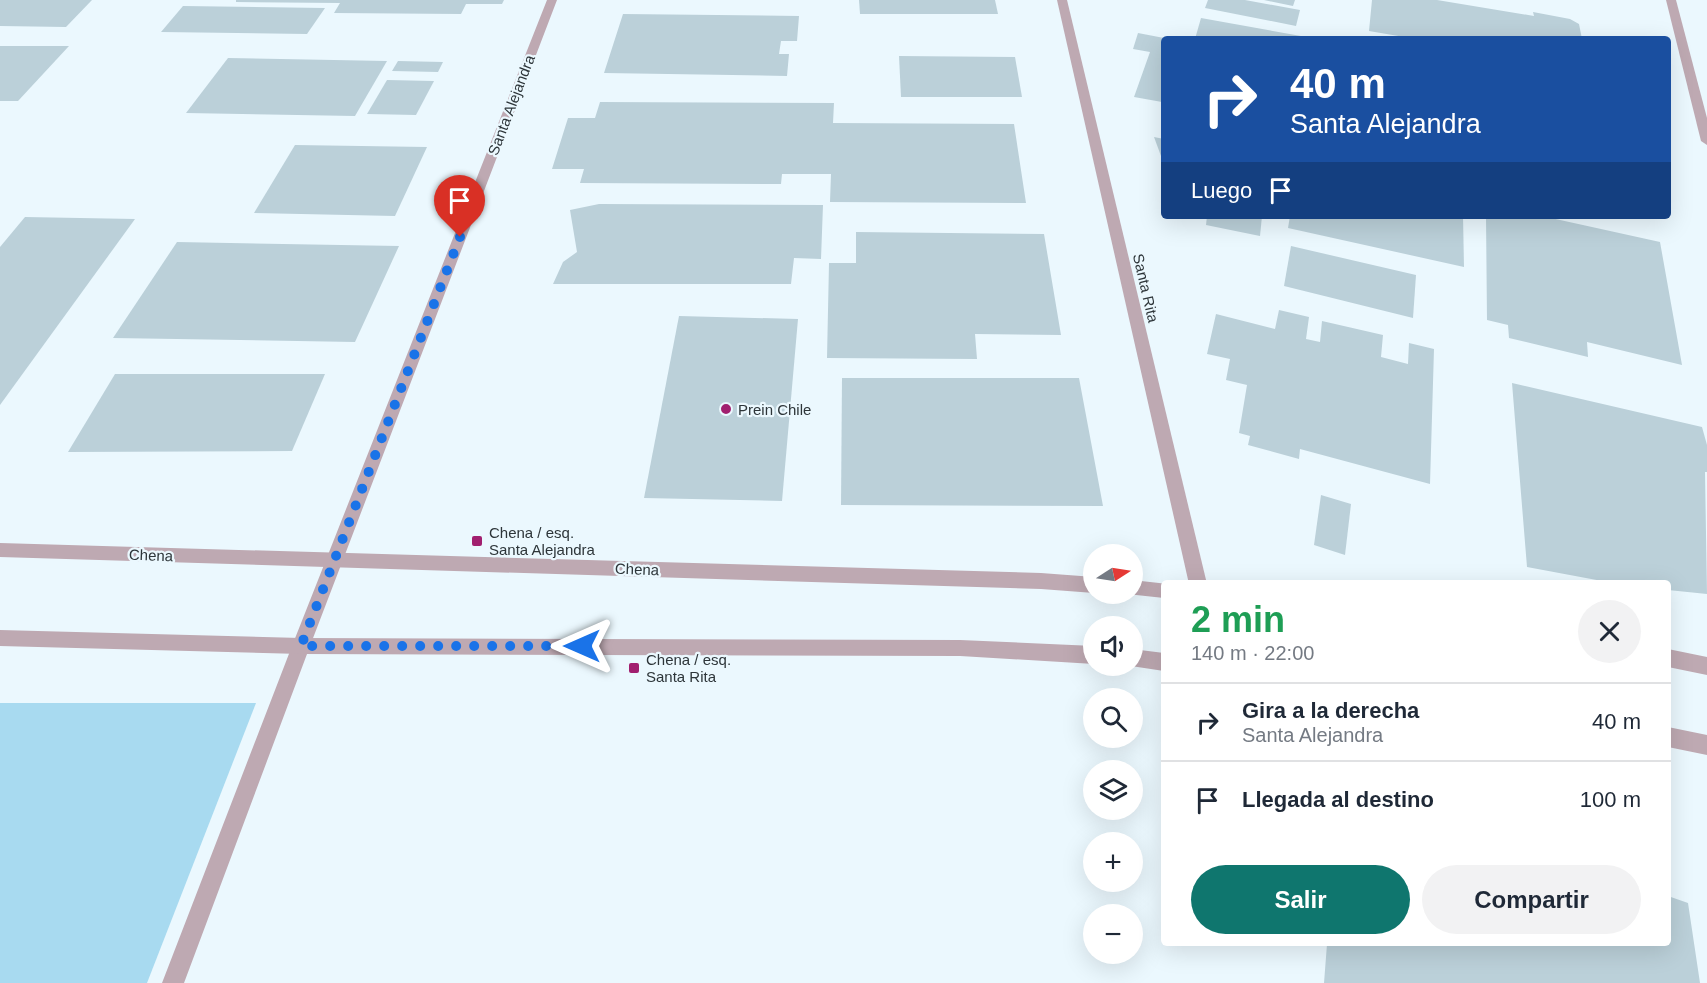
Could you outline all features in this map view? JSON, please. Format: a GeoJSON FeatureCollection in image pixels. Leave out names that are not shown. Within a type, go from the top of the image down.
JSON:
{"type":"FeatureCollection","features":[{"type":"Feature","properties":{"kind":"street","name":"Santa Alejandra"},"geometry":{"type":"LineString","coordinates":[[173,983],[334,560],[552,0]]}},
{"type":"Feature","properties":{"kind":"street","name":"Santa Rita"},"geometry":{"type":"LineString","coordinates":[[1062,0],[1197,580]]}},
{"type":"Feature","properties":{"kind":"street"},"geometry":{"type":"LineString","coordinates":[[1671,0],[1707,141]]}},
{"type":"Feature","properties":{"kind":"street","name":"Chena"},"geometry":{"type":"LineString","coordinates":[[0,550],[1041,580],[1083,584]]}},
{"type":"Feature","properties":{"kind":"street"},"geometry":{"type":"LineString","coordinates":[[1143,589],[1161,590]]}},
{"type":"Feature","properties":{"kind":"street"},"geometry":{"type":"LineString","coordinates":[[0,638],[301,646],[927,647],[1083,655]]}},
{"type":"Feature","properties":{"kind":"street"},"geometry":{"type":"LineString","coordinates":[[1143,659],[1161,662]]}},
{"type":"Feature","properties":{"kind":"street"},"geometry":{"type":"LineString","coordinates":[[1671,659],[1707,666]]}},
{"type":"Feature","properties":{"kind":"street"},"geometry":{"type":"LineString","coordinates":[[1671,738],[1707,745]]}},
{"type":"Feature","properties":{"kind":"shaded area"},"geometry":{"type":"Polygon","coordinates":[[[0,703],[256,703],[147,983],[0,983],[0,703]]]}},
{"type":"Feature","properties":{"kind":"building"},"geometry":{"type":"Polygon","coordinates":[[[0,0],[92,0],[66,27],[0,26],[0,0]]]}},
{"type":"Feature","properties":{"kind":"building"},"geometry":{"type":"Polygon","coordinates":[[[236,0],[504,0],[502,4],[466,4],[461,14],[334,13],[340,3],[236,2],[236,0]]]}},
{"type":"Feature","properties":{"kind":"building"},"geometry":{"type":"Polygon","coordinates":[[[859,0],[995,0],[998,14],[860,14],[859,0]]]}},
{"type":"Feature","properties":{"kind":"building"},"geometry":{"type":"Polygon","coordinates":[[[1208,0],[1245,0],[1300,10],[1296,26],[1205,8],[1208,0]]]}},
{"type":"Feature","properties":{"kind":"building"},"geometry":{"type":"Polygon","coordinates":[[[1264,0],[1295,0],[1293,6],[1264,0]]]}},
{"type":"Feature","properties":{"kind":"building"},"geometry":{"type":"Polygon","coordinates":[[[1372,0],[1437,0],[1534,16],[1533,12],[1570,19],[1579,24],[1581,36],[1398,36],[1369,31],[1372,0]]]}},
{"type":"Feature","properties":{"kind":"building"},"geometry":{"type":"Polygon","coordinates":[[[183,6],[325,8],[307,34],[161,32],[183,6]]]}},
{"type":"Feature","properties":{"kind":"building"},"geometry":{"type":"Polygon","coordinates":[[[623,14],[799,16],[797,41],[781,41],[779,54],[789,54],[787,76],[604,73],[623,14]]]}},
{"type":"Feature","properties":{"kind":"building"},"geometry":{"type":"Polygon","coordinates":[[[1201,18],[1301,36],[1196,36],[1201,18]]]}},
{"type":"Feature","properties":{"kind":"building"},"geometry":{"type":"Polygon","coordinates":[[[1138,33],[1161,37],[1161,102],[1134,97],[1150,52],[1133,49],[1138,33]]]}},
{"type":"Feature","properties":{"kind":"building"},"geometry":{"type":"Polygon","coordinates":[[[0,46],[69,46],[18,101],[0,101],[0,46]]]}},
{"type":"Feature","properties":{"kind":"building"},"geometry":{"type":"Polygon","coordinates":[[[899,56],[1015,57],[1022,97],[901,97],[899,56]]]}},
{"type":"Feature","properties":{"kind":"building"},"geometry":{"type":"Polygon","coordinates":[[[228,58],[387,61],[355,116],[186,113],[228,58]]]}},
{"type":"Feature","properties":{"kind":"building"},"geometry":{"type":"Polygon","coordinates":[[[398,61],[443,62],[438,72],[392,71],[398,61]]]}},
{"type":"Feature","properties":{"kind":"building"},"geometry":{"type":"Polygon","coordinates":[[[387,80],[434,81],[416,115],[367,114],[387,80]]]}},
{"type":"Feature","properties":{"kind":"building"},"geometry":{"type":"Polygon","coordinates":[[[600,102],[834,103],[833,123],[1014,124],[1026,203],[830,202],[831,174],[782,174],[781,184],[580,183],[584,169],[552,169],[568,118],[595,118],[600,102]]]}},
{"type":"Feature","properties":{"kind":"building"},"geometry":{"type":"Polygon","coordinates":[[[1154,137],[1161,138],[1161,156],[1154,137]]]}},
{"type":"Feature","properties":{"kind":"building"},"geometry":{"type":"Polygon","coordinates":[[[295,145],[427,147],[395,216],[254,213],[295,145]]]}},
{"type":"Feature","properties":{"kind":"building"},"geometry":{"type":"Polygon","coordinates":[[[599,204],[823,205],[821,259],[794,258],[791,284],[553,284],[563,262],[577,252],[570,210],[599,204]]]}},
{"type":"Feature","properties":{"kind":"building"},"geometry":{"type":"Polygon","coordinates":[[[25,217],[135,219],[0,405],[0,247],[25,217]]]}},
{"type":"Feature","properties":{"kind":"building"},"geometry":{"type":"Polygon","coordinates":[[[1207,219],[1262,219],[1260,236],[1206,225],[1207,219]]]}},
{"type":"Feature","properties":{"kind":"building"},"geometry":{"type":"Polygon","coordinates":[[[1290,219],[1463,219],[1464,267],[1288,228],[1290,219]]]}},
{"type":"Feature","properties":{"kind":"building"},"geometry":{"type":"Polygon","coordinates":[[[1486,219],[1556,219],[1660,242],[1682,365],[1587,342],[1588,357],[1509,338],[1508,325],[1487,320],[1486,219]]]}},
{"type":"Feature","properties":{"kind":"building"},"geometry":{"type":"Polygon","coordinates":[[[856,232],[1044,234],[1061,335],[975,334],[977,359],[827,358],[829,263],[856,263],[856,232]]]}},
{"type":"Feature","properties":{"kind":"building"},"geometry":{"type":"Polygon","coordinates":[[[177,242],[399,246],[355,342],[113,338],[177,242]]]}},
{"type":"Feature","properties":{"kind":"building"},"geometry":{"type":"Polygon","coordinates":[[[1291,246],[1416,275],[1413,318],[1284,286],[1291,246]]]}},
{"type":"Feature","properties":{"kind":"building"},"geometry":{"type":"Polygon","coordinates":[[[1279,310],[1309,317],[1306,339],[1320,342],[1322,321],[1383,335],[1381,357],[1408,364],[1409,343],[1434,349],[1430,484],[1300,449],[1299,459],[1248,445],[1250,436],[1239,433],[1247,385],[1226,380],[1230,359],[1207,354],[1216,314],[1275,329],[1279,310]]]}},
{"type":"Feature","properties":{"kind":"building","name":"Prein Chile"},"geometry":{"type":"Polygon","coordinates":[[[679,316],[798,319],[782,501],[644,498],[679,316]]]}},
{"type":"Feature","properties":{"kind":"building"},"geometry":{"type":"Polygon","coordinates":[[[115,374],[325,374],[292,451],[68,452],[115,374]]]}},
{"type":"Feature","properties":{"kind":"building"},"geometry":{"type":"Polygon","coordinates":[[[842,378],[1079,378],[1103,506],[841,505],[842,378]]]}},
{"type":"Feature","properties":{"kind":"building"},"geometry":{"type":"Polygon","coordinates":[[[1512,383],[1702,427],[1707,445],[1707,472],[1705,472],[1707,594],[1671,590],[1671,580],[1597,580],[1527,567],[1512,383]]]}},
{"type":"Feature","properties":{"kind":"building"},"geometry":{"type":"Polygon","coordinates":[[[1321,495],[1351,504],[1345,555],[1314,545],[1321,495]]]}},
{"type":"Feature","properties":{"kind":"building"},"geometry":{"type":"Polygon","coordinates":[[[1671,897],[1688,903],[1700,983],[1324,983],[1327,946],[1671,946],[1671,897]]]}},
{"type":"Feature","properties":{"kind":"place","name":"Prein Chile"},"geometry":{"type":"Point","coordinates":[726,409]}},
{"type":"Feature","properties":{"kind":"place","name":"Chena / esq. Santa Alejandra"},"geometry":{"type":"Point","coordinates":[477,541]}},
{"type":"Feature","properties":{"kind":"place","name":"Chena / esq. Santa Rita"},"geometry":{"type":"Point","coordinates":[634,668]}},
{"type":"Feature","properties":{"kind":"route"},"geometry":{"type":"LineString","coordinates":[[460,237],[301,646],[582,646]]}}]}
